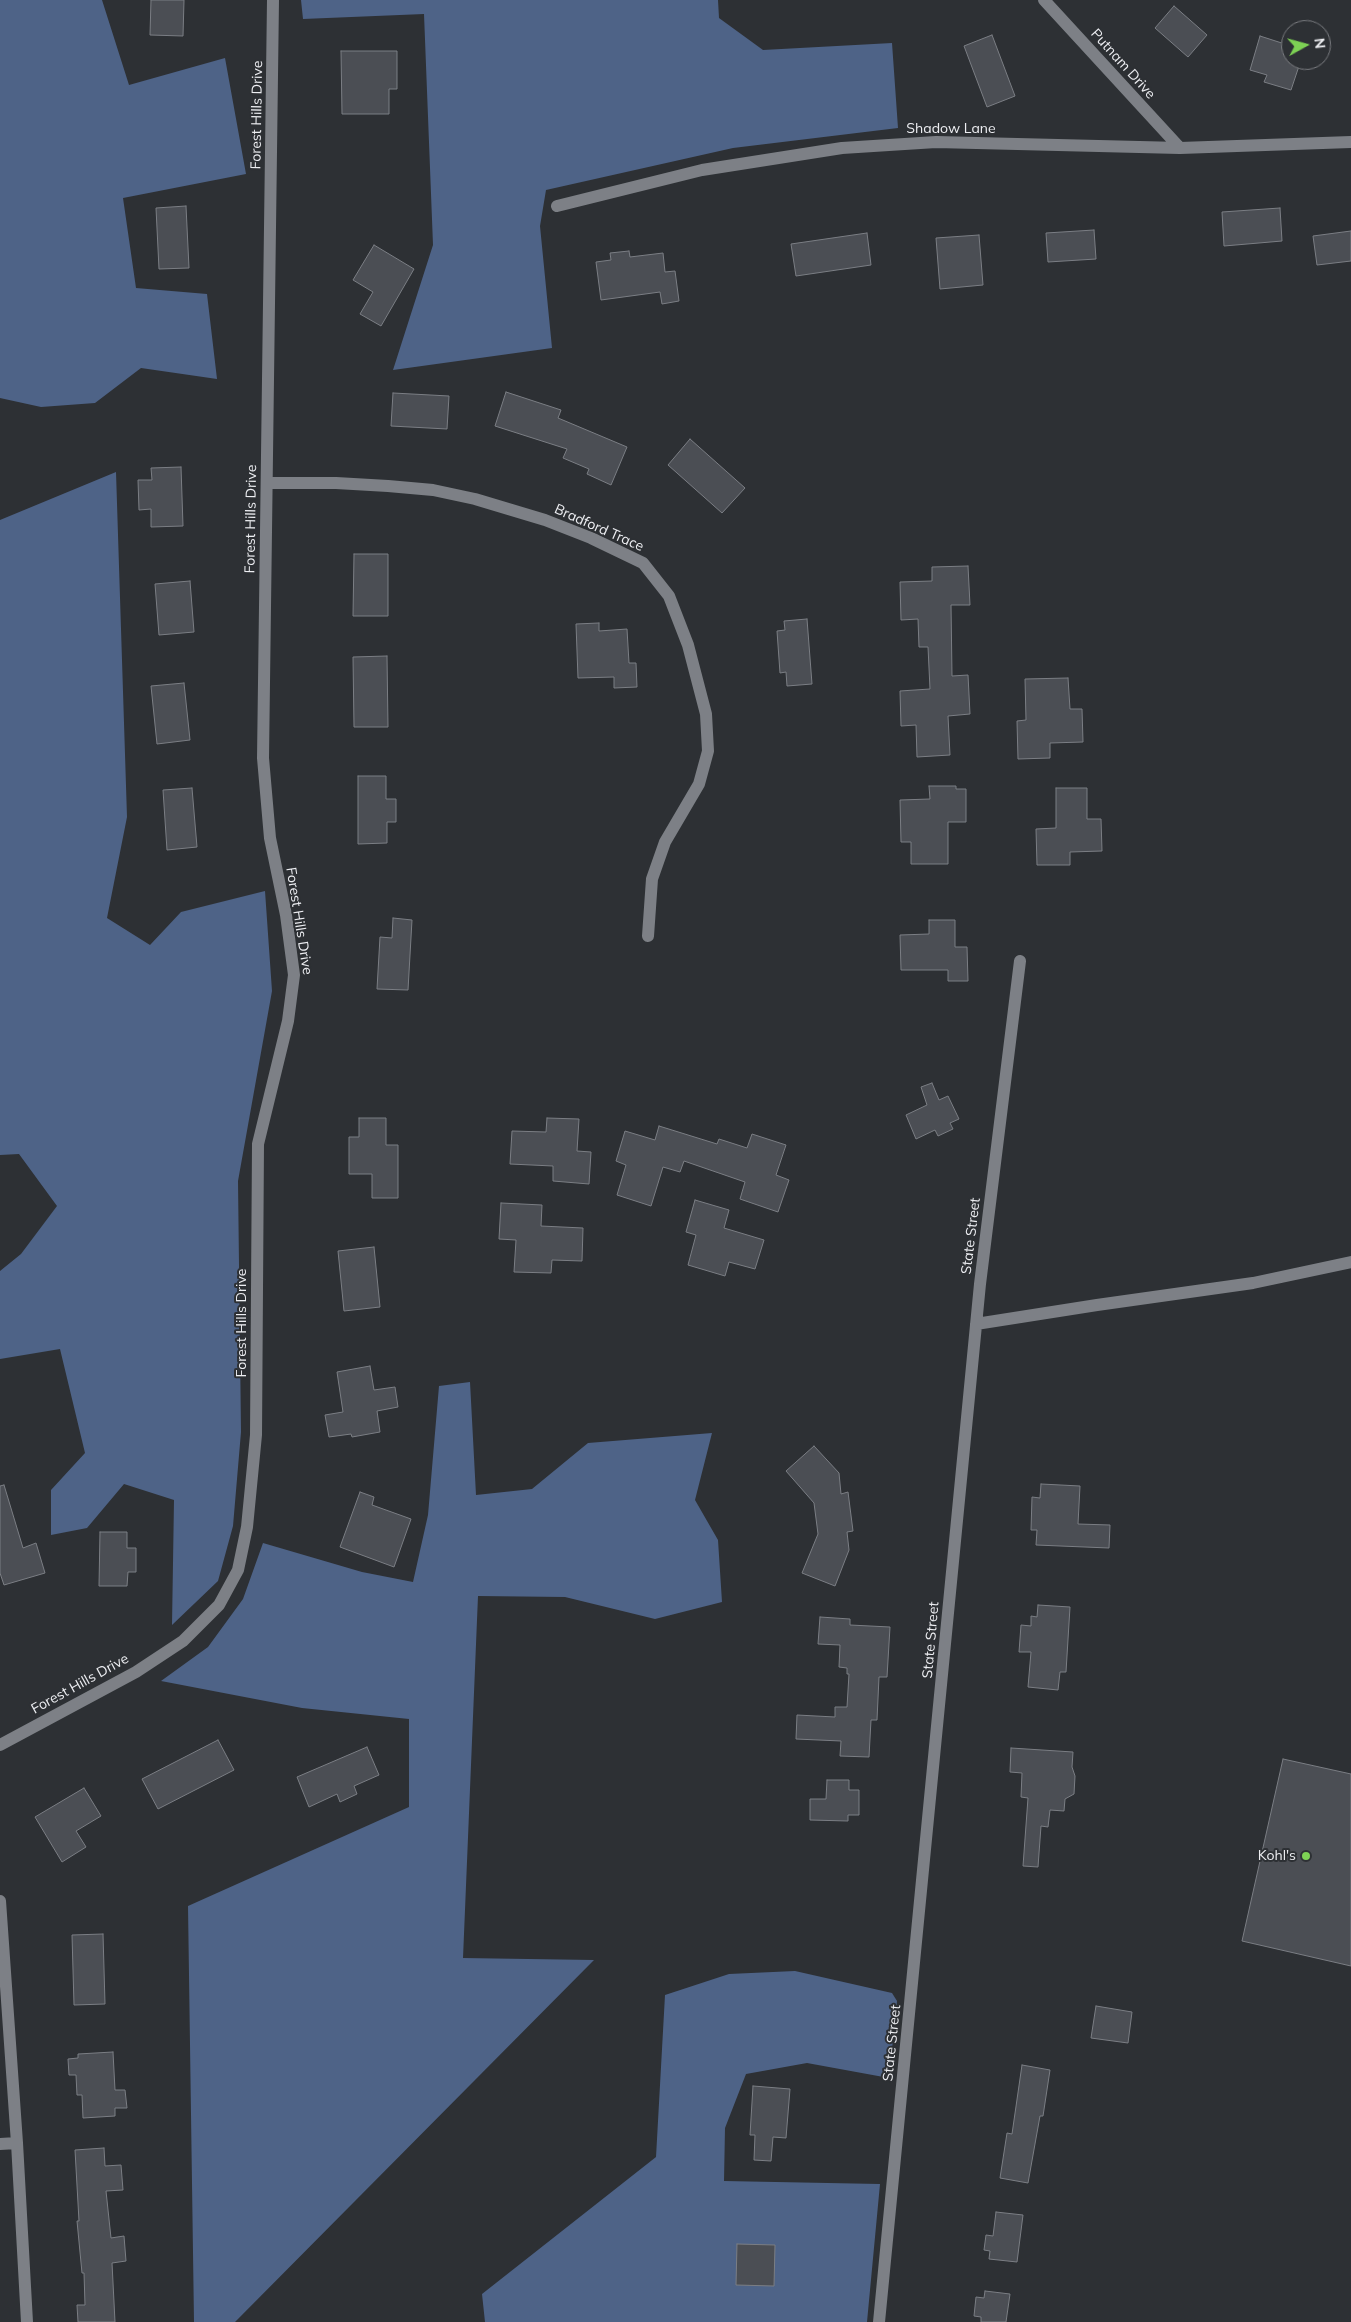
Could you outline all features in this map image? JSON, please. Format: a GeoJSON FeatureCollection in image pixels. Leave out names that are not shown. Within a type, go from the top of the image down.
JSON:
{"type":"FeatureCollection","features":[{"type":"Feature","properties":{"kind":"street","name":"Forest Hills Drive"},"geometry":{"type":"LineString","coordinates":[[0,1745],[136,1672],[183,1641],[219,1605],[238,1570],[247,1527],[256,1435],[258,1144],[288,1022],[294,975],[286,915],[270,838],[262,758],[273,0]]}},
{"type":"Feature","properties":{"kind":"street","name":"Putnam Drive"},"geometry":{"type":"LineString","coordinates":[[1044,0],[1180,148]]}},
{"type":"Feature","properties":{"kind":"street","name":"Shadow Lane"},"geometry":{"type":"LineString","coordinates":[[558,206],[702,170],[842,148],[936,142],[1180,148],[1351,142]]}},
{"type":"Feature","properties":{"kind":"street","name":"Bradford Trace"},"geometry":{"type":"LineString","coordinates":[[267,483],[336,483],[433,490],[475,499],[544,520],[582,534],[643,563],[668,596],[688,645],[706,714],[708,751],[699,784],[665,842],[652,879],[648,936]]}},
{"type":"Feature","properties":{"kind":"street","name":"State Street"},"geometry":{"type":"LineString","coordinates":[[879,2322],[976,1324],[1020,961]]}},
{"type":"Feature","properties":{"kind":"street"},"geometry":{"type":"LineString","coordinates":[[976,1324],[1097,1305],[1253,1284],[1351,1262]]}},
{"type":"Feature","properties":{"kind":"street"},"geometry":{"type":"LineString","coordinates":[[0,1901],[27,2322]]}},
{"type":"Feature","properties":{"kind":"street"},"geometry":{"type":"LineString","coordinates":[[0,2144],[17,2144]]}},
{"type":"Feature","properties":{"kind":"shaded area"},"geometry":{"type":"Polygon","coordinates":[[[0,0],[102,0],[129,85],[225,58],[246,174],[123,198],[136,288],[207,294],[217,379],[141,368],[95,403],[41,407],[0,398],[0,0]]]}},
{"type":"Feature","properties":{"kind":"shaded area"},"geometry":{"type":"Polygon","coordinates":[[[301,0],[718,0],[719,18],[763,50],[892,43],[898,128],[733,148],[546,190],[540,226],[552,348],[393,370],[433,245],[424,14],[303,19],[301,0]]]}},
{"type":"Feature","properties":{"kind":"shaded area"},"geometry":{"type":"Polygon","coordinates":[[[116,472],[127,817],[107,918],[150,945],[181,912],[265,891],[272,991],[238,1181],[241,1432],[233,1526],[218,1581],[172,1625],[174,1500],[124,1484],[87,1528],[51,1535],[51,1490],[85,1453],[60,1349],[0,1359],[0,1271],[21,1254],[57,1206],[19,1154],[0,1155],[0,520],[116,472]]]}},
{"type":"Feature","properties":{"kind":"shaded area"},"geometry":{"type":"Polygon","coordinates":[[[470,1382],[476,1495],[532,1489],[588,1443],[712,1433],[695,1500],[718,1540],[722,1602],[655,1619],[565,1597],[478,1596],[463,1958],[594,1960],[235,2322],[194,2322],[188,1906],[409,1807],[409,1719],[302,1708],[161,1681],[208,1647],[243,1599],[263,1543],[362,1572],[413,1582],[428,1515],[439,1386],[470,1382]]]}},
{"type":"Feature","properties":{"kind":"shaded area"},"geometry":{"type":"Polygon","coordinates":[[[795,1971],[892,1993],[897,2001],[889,2078],[807,2063],[746,2074],[725,2128],[724,2181],[880,2184],[867,2322],[485,2322],[482,2294],[656,2157],[665,1995],[729,1974],[795,1971]]]}},
{"type":"Feature","properties":{"kind":"building"},"geometry":{"type":"Polygon","coordinates":[[[151,0],[184,0],[183,36],[150,35],[151,0]]]}},
{"type":"Feature","properties":{"kind":"building"},"geometry":{"type":"Polygon","coordinates":[[[1174,6],[1207,35],[1188,57],[1155,28],[1174,6]]]}},
{"type":"Feature","properties":{"kind":"building"},"geometry":{"type":"Polygon","coordinates":[[[992,35],[1015,96],[987,107],[964,46],[992,35]]]}},
{"type":"Feature","properties":{"kind":"building"},"geometry":{"type":"Polygon","coordinates":[[[1260,36],[1281,43],[1281,70],[1298,70],[1291,90],[1264,82],[1267,75],[1250,70],[1260,36]]]}},
{"type":"Feature","properties":{"kind":"building"},"geometry":{"type":"Polygon","coordinates":[[[341,51],[397,51],[397,89],[389,89],[389,114],[342,114],[341,51]]]}},
{"type":"Feature","properties":{"kind":"building"},"geometry":{"type":"Polygon","coordinates":[[[186,206],[189,268],[159,269],[156,208],[186,206]]]}},
{"type":"Feature","properties":{"kind":"building"},"geometry":{"type":"Polygon","coordinates":[[[1280,208],[1282,241],[1224,246],[1222,212],[1280,208]]]}},
{"type":"Feature","properties":{"kind":"building"},"geometry":{"type":"Polygon","coordinates":[[[1094,230],[1096,259],[1048,262],[1046,233],[1094,230]]]}},
{"type":"Feature","properties":{"kind":"building"},"geometry":{"type":"Polygon","coordinates":[[[1351,231],[1351,261],[1317,265],[1313,236],[1351,231]]]}},
{"type":"Feature","properties":{"kind":"building"},"geometry":{"type":"Polygon","coordinates":[[[867,233],[871,265],[796,276],[791,244],[867,233]]]}},
{"type":"Feature","properties":{"kind":"building"},"geometry":{"type":"Polygon","coordinates":[[[979,235],[983,285],[940,289],[936,238],[979,235]]]}},
{"type":"Feature","properties":{"kind":"building"},"geometry":{"type":"Polygon","coordinates":[[[374,245],[414,269],[381,326],[360,314],[373,292],[353,280],[374,245]]]}},
{"type":"Feature","properties":{"kind":"building"},"geometry":{"type":"Polygon","coordinates":[[[629,251],[630,257],[663,253],[665,272],[675,271],[679,301],[662,304],[660,292],[601,300],[596,262],[611,260],[610,253],[629,251]]]}},
{"type":"Feature","properties":{"kind":"building"},"geometry":{"type":"Polygon","coordinates":[[[506,392],[561,410],[558,418],[627,447],[611,485],[587,474],[589,469],[563,458],[567,449],[495,426],[506,392]]]}},
{"type":"Feature","properties":{"kind":"building"},"geometry":{"type":"Polygon","coordinates":[[[393,393],[449,396],[447,429],[391,426],[393,393]]]}},
{"type":"Feature","properties":{"kind":"building"},"geometry":{"type":"Polygon","coordinates":[[[690,439],[745,488],[722,513],[668,465],[690,439]]]}},
{"type":"Feature","properties":{"kind":"building"},"geometry":{"type":"Polygon","coordinates":[[[181,467],[183,526],[151,527],[151,509],[139,510],[138,480],[152,480],[151,468],[181,467]]]}},
{"type":"Feature","properties":{"kind":"building"},"geometry":{"type":"Polygon","coordinates":[[[354,554],[388,554],[388,616],[353,616],[354,554]]]}},
{"type":"Feature","properties":{"kind":"building"},"geometry":{"type":"Polygon","coordinates":[[[968,566],[970,605],[951,605],[952,676],[968,675],[970,714],[948,716],[950,755],[917,757],[916,725],[901,726],[900,691],[930,689],[928,647],[919,647],[918,619],[901,620],[900,582],[932,581],[932,567],[968,566]]]}},
{"type":"Feature","properties":{"kind":"building"},"geometry":{"type":"Polygon","coordinates":[[[190,581],[194,632],[159,635],[155,584],[190,581]]]}},
{"type":"Feature","properties":{"kind":"building"},"geometry":{"type":"Polygon","coordinates":[[[807,619],[812,684],[787,686],[786,672],[780,673],[777,631],[785,630],[784,621],[807,619]]]}},
{"type":"Feature","properties":{"kind":"building"},"geometry":{"type":"Polygon","coordinates":[[[599,623],[599,631],[627,629],[629,663],[636,663],[637,687],[614,688],[614,677],[578,678],[576,624],[599,623]]]}},
{"type":"Feature","properties":{"kind":"building"},"geometry":{"type":"Polygon","coordinates":[[[387,656],[388,727],[354,727],[353,657],[387,656]]]}},
{"type":"Feature","properties":{"kind":"building"},"geometry":{"type":"Polygon","coordinates":[[[1068,678],[1070,709],[1082,709],[1083,742],[1050,743],[1050,758],[1018,759],[1017,721],[1026,720],[1025,679],[1068,678]]]}},
{"type":"Feature","properties":{"kind":"building"},"geometry":{"type":"Polygon","coordinates":[[[184,683],[190,740],[157,744],[151,686],[184,683]]]}},
{"type":"Feature","properties":{"kind":"building"},"geometry":{"type":"Polygon","coordinates":[[[358,776],[386,776],[386,799],[396,799],[396,822],[387,822],[387,843],[358,844],[358,776]]]}},
{"type":"Feature","properties":{"kind":"building"},"geometry":{"type":"Polygon","coordinates":[[[929,786],[956,786],[956,789],[966,789],[966,822],[948,822],[948,864],[911,864],[911,842],[901,842],[900,800],[930,799],[929,786]]]}},
{"type":"Feature","properties":{"kind":"building"},"geometry":{"type":"Polygon","coordinates":[[[192,788],[197,847],[167,850],[163,790],[192,788]]]}},
{"type":"Feature","properties":{"kind":"building"},"geometry":{"type":"Polygon","coordinates":[[[1056,788],[1087,788],[1087,819],[1101,819],[1102,851],[1070,852],[1070,865],[1037,865],[1036,829],[1056,828],[1056,788]]]}},
{"type":"Feature","properties":{"kind":"building"},"geometry":{"type":"Polygon","coordinates":[[[393,918],[412,920],[408,990],[377,989],[380,937],[392,938],[393,918]]]}},
{"type":"Feature","properties":{"kind":"building"},"geometry":{"type":"Polygon","coordinates":[[[929,920],[955,920],[955,947],[967,947],[968,981],[948,981],[948,970],[901,970],[900,935],[929,934],[929,920]]]}},
{"type":"Feature","properties":{"kind":"building"},"geometry":{"type":"Polygon","coordinates":[[[932,1083],[939,1100],[948,1096],[959,1119],[950,1123],[953,1129],[938,1136],[935,1130],[916,1139],[906,1115],[927,1105],[921,1087],[932,1083]]]}},
{"type":"Feature","properties":{"kind":"building"},"geometry":{"type":"Polygon","coordinates":[[[359,1118],[386,1118],[386,1145],[398,1145],[398,1198],[372,1198],[372,1174],[349,1174],[349,1137],[359,1137],[359,1118]]]}},
{"type":"Feature","properties":{"kind":"building"},"geometry":{"type":"Polygon","coordinates":[[[547,1118],[579,1119],[577,1151],[591,1152],[589,1184],[553,1181],[553,1166],[510,1164],[512,1131],[546,1132],[547,1118]]]}},
{"type":"Feature","properties":{"kind":"building"},"geometry":{"type":"Polygon","coordinates":[[[659,1126],[717,1144],[719,1139],[747,1148],[752,1134],[786,1145],[776,1175],[789,1180],[778,1212],[740,1199],[745,1182],[684,1161],[680,1172],[663,1167],[651,1206],[617,1195],[626,1165],[616,1161],[625,1131],[655,1140],[659,1126]]]}},
{"type":"Feature","properties":{"kind":"building"},"geometry":{"type":"Polygon","coordinates":[[[695,1200],[729,1210],[724,1228],[764,1240],[755,1269],[729,1262],[725,1276],[688,1265],[696,1235],[686,1232],[695,1200]]]}},
{"type":"Feature","properties":{"kind":"building"},"geometry":{"type":"Polygon","coordinates":[[[501,1203],[542,1205],[541,1226],[583,1228],[582,1261],[552,1260],[551,1273],[514,1272],[516,1240],[499,1239],[501,1203]]]}},
{"type":"Feature","properties":{"kind":"building"},"geometry":{"type":"Polygon","coordinates":[[[374,1247],[380,1307],[344,1311],[338,1251],[374,1247]]]}},
{"type":"Feature","properties":{"kind":"building"},"geometry":{"type":"Polygon","coordinates":[[[370,1366],[374,1390],[395,1387],[398,1407],[377,1411],[380,1432],[352,1437],[351,1434],[329,1437],[325,1415],[343,1412],[337,1372],[370,1366]]]}},
{"type":"Feature","properties":{"kind":"building"},"geometry":{"type":"Polygon","coordinates":[[[814,1446],[839,1473],[841,1494],[848,1492],[853,1531],[847,1532],[849,1550],[835,1586],[802,1573],[818,1534],[814,1503],[786,1471],[814,1446]]]}},
{"type":"Feature","properties":{"kind":"building"},"geometry":{"type":"Polygon","coordinates":[[[1041,1484],[1080,1486],[1078,1524],[1110,1525],[1109,1548],[1036,1545],[1037,1530],[1031,1530],[1032,1497],[1040,1498],[1041,1484]]]}},
{"type":"Feature","properties":{"kind":"building"},"geometry":{"type":"Polygon","coordinates":[[[4,1485],[23,1548],[36,1543],[45,1573],[4,1585],[0,1573],[0,1486],[4,1485]]]}},
{"type":"Feature","properties":{"kind":"building"},"geometry":{"type":"Polygon","coordinates":[[[360,1492],[374,1497],[372,1505],[411,1519],[394,1567],[340,1547],[360,1492]]]}},
{"type":"Feature","properties":{"kind":"building"},"geometry":{"type":"Polygon","coordinates":[[[100,1532],[127,1532],[127,1548],[136,1548],[136,1572],[128,1572],[127,1586],[99,1586],[100,1532]]]}},
{"type":"Feature","properties":{"kind":"building"},"geometry":{"type":"Polygon","coordinates":[[[1038,1605],[1070,1607],[1066,1672],[1060,1672],[1058,1690],[1028,1687],[1031,1652],[1019,1652],[1021,1625],[1031,1626],[1031,1616],[1037,1617],[1038,1605]]]}},
{"type":"Feature","properties":{"kind":"building"},"geometry":{"type":"Polygon","coordinates":[[[820,1617],[850,1619],[850,1625],[890,1627],[887,1677],[879,1677],[877,1720],[871,1720],[869,1757],[840,1756],[841,1741],[796,1739],[797,1715],[835,1717],[835,1707],[847,1707],[849,1674],[847,1674],[847,1668],[839,1667],[840,1645],[818,1644],[820,1617]]]}},
{"type":"Feature","properties":{"kind":"building"},"geometry":{"type":"Polygon","coordinates":[[[218,1740],[234,1770],[158,1809],[142,1779],[218,1740]]]}},
{"type":"Feature","properties":{"kind":"building"},"geometry":{"type":"Polygon","coordinates":[[[367,1747],[379,1775],[354,1786],[357,1794],[340,1802],[337,1794],[309,1807],[297,1777],[367,1747]]]}},
{"type":"Feature","properties":{"kind":"building"},"geometry":{"type":"Polygon","coordinates":[[[1011,1748],[1073,1752],[1074,1794],[1065,1799],[1064,1811],[1050,1810],[1048,1827],[1041,1826],[1038,1867],[1023,1866],[1028,1798],[1021,1797],[1022,1773],[1010,1772],[1011,1748]]]}},
{"type":"Feature","properties":{"kind":"building","name":"Kohl's"},"geometry":{"type":"Polygon","coordinates":[[[1283,1759],[1351,1774],[1351,1966],[1242,1941],[1283,1759]]]}},
{"type":"Feature","properties":{"kind":"building"},"geometry":{"type":"Polygon","coordinates":[[[827,1780],[849,1780],[849,1790],[859,1790],[859,1815],[848,1815],[848,1821],[810,1820],[810,1799],[826,1799],[827,1780]]]}},
{"type":"Feature","properties":{"kind":"building"},"geometry":{"type":"Polygon","coordinates":[[[84,1788],[101,1816],[76,1831],[86,1847],[62,1862],[35,1817],[84,1788]]]}},
{"type":"Feature","properties":{"kind":"building"},"geometry":{"type":"Polygon","coordinates":[[[103,1934],[105,2004],[74,2005],[72,1935],[103,1934]]]}},
{"type":"Feature","properties":{"kind":"building"},"geometry":{"type":"Polygon","coordinates":[[[1096,2006],[1132,2012],[1128,2043],[1091,2038],[1096,2006]]]}},
{"type":"Feature","properties":{"kind":"building"},"geometry":{"type":"Polygon","coordinates":[[[113,2052],[115,2090],[125,2090],[127,2108],[115,2108],[115,2116],[83,2118],[82,2095],[77,2095],[76,2075],[69,2075],[68,2059],[78,2058],[78,2054],[113,2052]]]}},
{"type":"Feature","properties":{"kind":"building"},"geometry":{"type":"Polygon","coordinates":[[[1022,2065],[1050,2070],[1043,2116],[1040,2116],[1028,2183],[1000,2178],[1007,2133],[1012,2134],[1022,2065]]]}},
{"type":"Feature","properties":{"kind":"building"},"geometry":{"type":"Polygon","coordinates":[[[753,2086],[790,2089],[786,2138],[773,2137],[771,2161],[754,2160],[755,2135],[750,2135],[753,2086]]]}},
{"type":"Feature","properties":{"kind":"building"},"geometry":{"type":"Polygon","coordinates":[[[104,2148],[105,2166],[121,2165],[123,2190],[106,2191],[111,2238],[124,2236],[126,2261],[112,2263],[115,2322],[78,2322],[77,2305],[85,2305],[84,2273],[82,2273],[77,2221],[79,2221],[75,2150],[104,2148]]]}},
{"type":"Feature","properties":{"kind":"building"},"geometry":{"type":"Polygon","coordinates":[[[996,2212],[1023,2215],[1017,2262],[989,2259],[990,2251],[984,2250],[986,2235],[993,2236],[996,2212]]]}},
{"type":"Feature","properties":{"kind":"building"},"geometry":{"type":"Polygon","coordinates":[[[737,2244],[775,2245],[774,2286],[736,2285],[737,2244]]]}},
{"type":"Feature","properties":{"kind":"building"},"geometry":{"type":"Polygon","coordinates":[[[985,2291],[1010,2294],[1006,2322],[981,2322],[981,2317],[974,2316],[976,2297],[984,2298],[985,2291]]]}},
{"type":"Feature","properties":{"kind":"place","name":"Kohl's"},"geometry":{"type":"Point","coordinates":[1306,1856]}}]}
